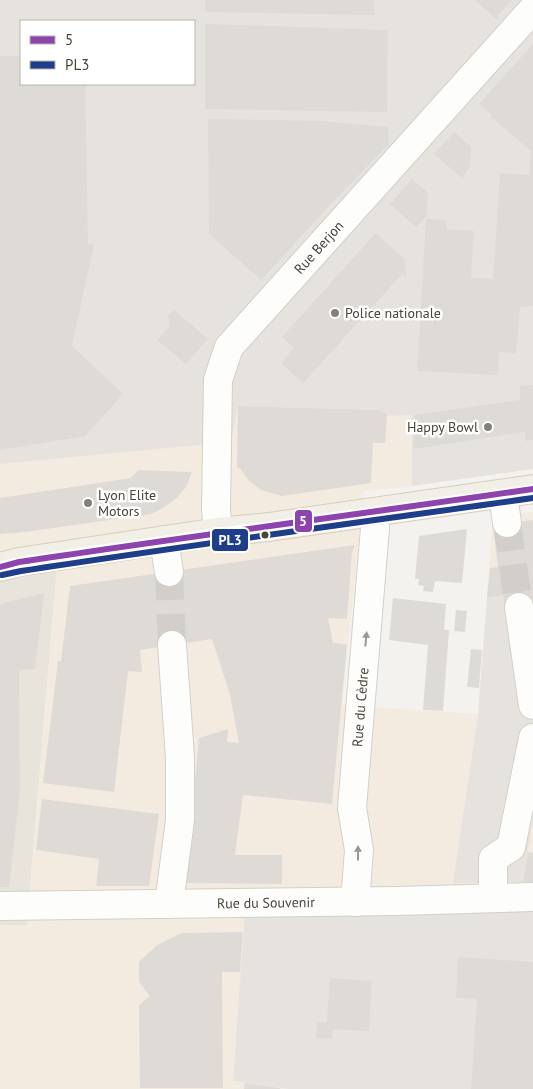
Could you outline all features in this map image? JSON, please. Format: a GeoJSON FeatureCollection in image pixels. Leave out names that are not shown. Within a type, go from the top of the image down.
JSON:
{"type":"FeatureCollection","features":[{"type":"Feature","properties":{"kind":"main road"},"geometry":{"type":"LineString","coordinates":[[0,567],[19,562],[218,532],[373,513],[533,489]]}},
{"type":"Feature","properties":{"kind":"street","name":"Rue Berjon"},"geometry":{"type":"LineString","coordinates":[[218,532],[216,509],[218,380],[229,347],[533,9]]}},
{"type":"Feature","properties":{"kind":"street"},"geometry":{"type":"LineString","coordinates":[[503,494],[507,523]]}},
{"type":"Feature","properties":{"kind":"street","name":"Rue du Cèdre"},"geometry":{"type":"LineString","coordinates":[[355,902],[359,850],[352,808],[375,528],[373,513]]}},
{"type":"Feature","properties":{"kind":"street"},"geometry":{"type":"LineString","coordinates":[[164,540],[169,572]]}},
{"type":"Feature","properties":{"kind":"street"},"geometry":{"type":"LineString","coordinates":[[519,607],[533,705]]}},
{"type":"Feature","properties":{"kind":"street"},"geometry":{"type":"LineString","coordinates":[[169,904],[180,820],[180,757],[172,645]]}},
{"type":"Feature","properties":{"kind":"street"},"geometry":{"type":"LineString","coordinates":[[493,897],[493,859],[511,846],[533,738]]}},
{"type":"Feature","properties":{"kind":"street","name":"Rue du Souvenir"},"geometry":{"type":"LineString","coordinates":[[0,906],[355,902],[533,897]]}},
{"type":"Feature","properties":{"kind":"shaded area"},"geometry":{"type":"Polygon","coordinates":[[[0,0],[533,0],[533,469],[412,486],[412,415],[389,416],[379,410],[238,406],[231,442],[0,464],[0,0]]]}},
{"type":"Feature","properties":{"kind":"shaded area"},"geometry":{"type":"Polygon","coordinates":[[[130,93],[131,263],[96,247],[93,94],[130,93]]]}},
{"type":"Feature","properties":{"kind":"shaded area"},"geometry":{"type":"Polygon","coordinates":[[[238,406],[380,410],[389,416],[412,415],[412,486],[364,491],[342,705],[478,714],[493,518],[533,512],[533,884],[247,889],[233,1081],[288,1089],[0,1089],[0,925],[27,925],[57,567],[0,582],[0,464],[231,442],[238,406]]]}},
{"type":"Feature","properties":{"kind":"shaded area"},"geometry":{"type":"Polygon","coordinates":[[[57,567],[27,925],[0,925],[0,582],[57,567]]]}},
{"type":"Feature","properties":{"kind":"shaded area"},"geometry":{"type":"Polygon","coordinates":[[[503,595],[505,609],[533,605],[533,818],[523,882],[453,883],[478,715],[487,598],[503,595]]]}},
{"type":"Feature","properties":{"kind":"shaded area"},"geometry":{"type":"Polygon","coordinates":[[[533,910],[533,1089],[288,1089],[233,1081],[245,913],[533,910]]]}},
{"type":"Feature","properties":{"kind":"building"},"geometry":{"type":"Polygon","coordinates":[[[205,0],[374,0],[374,15],[205,12],[205,0]]]}},
{"type":"Feature","properties":{"kind":"building"},"geometry":{"type":"Polygon","coordinates":[[[475,0],[512,0],[497,16],[499,18],[497,20],[475,0]]]}},
{"type":"Feature","properties":{"kind":"building"},"geometry":{"type":"Polygon","coordinates":[[[205,24],[388,30],[387,112],[205,109],[205,24]]]}},
{"type":"Feature","properties":{"kind":"building"},"geometry":{"type":"Polygon","coordinates":[[[533,44],[533,306],[520,307],[516,353],[499,352],[498,375],[417,371],[426,219],[446,220],[446,229],[474,231],[471,278],[493,279],[500,173],[529,175],[531,151],[491,117],[492,115],[479,104],[533,44]]]}},
{"type":"Feature","properties":{"kind":"building"},"geometry":{"type":"Polygon","coordinates":[[[0,56],[20,56],[20,85],[85,85],[88,244],[94,244],[72,346],[123,394],[85,436],[0,450],[0,56]]]}},
{"type":"Feature","properties":{"kind":"building"},"geometry":{"type":"Polygon","coordinates":[[[208,119],[321,121],[388,127],[389,144],[261,280],[209,234],[208,119]]]}},
{"type":"Feature","properties":{"kind":"building"},"geometry":{"type":"Polygon","coordinates":[[[454,132],[471,147],[470,167],[462,178],[434,154],[454,132]]]}},
{"type":"Feature","properties":{"kind":"building"},"geometry":{"type":"Polygon","coordinates":[[[412,179],[428,193],[427,215],[416,227],[390,204],[412,179]]]}},
{"type":"Feature","properties":{"kind":"building","name":"Police nationale"},"geometry":{"type":"Polygon","coordinates":[[[376,233],[405,260],[406,275],[404,277],[402,274],[303,383],[281,363],[294,348],[282,337],[376,233]]]}},
{"type":"Feature","properties":{"kind":"building"},"geometry":{"type":"Polygon","coordinates":[[[174,310],[208,339],[186,364],[157,340],[170,326],[168,323],[170,320],[167,318],[174,310]]]}},
{"type":"Feature","properties":{"kind":"building"},"geometry":{"type":"Polygon","coordinates":[[[533,385],[533,440],[525,441],[525,432],[413,449],[415,415],[520,400],[520,386],[533,385]]]}},
{"type":"Feature","properties":{"kind":"building"},"geometry":{"type":"Polygon","coordinates":[[[238,406],[380,410],[387,414],[385,443],[373,443],[371,483],[282,496],[261,490],[248,480],[240,468],[237,468],[238,406]]]}},
{"type":"Feature","properties":{"kind":"building"},"geometry":{"type":"Polygon","coordinates":[[[138,470],[192,472],[186,487],[177,498],[151,514],[0,534],[0,498],[131,478],[138,470]]]}},
{"type":"Feature","properties":{"kind":"building"},"geometry":{"type":"Polygon","coordinates":[[[533,520],[533,605],[505,610],[503,595],[487,598],[490,568],[498,567],[493,525],[533,520]]]}},
{"type":"Feature","properties":{"kind":"building"},"geometry":{"type":"Polygon","coordinates":[[[467,529],[462,583],[435,581],[433,592],[423,591],[424,586],[418,585],[419,579],[415,579],[419,536],[467,529]]]}},
{"type":"Feature","properties":{"kind":"building"},"geometry":{"type":"Polygon","coordinates":[[[355,545],[352,552],[347,619],[328,618],[333,643],[347,644],[332,804],[243,795],[235,855],[282,855],[282,884],[185,883],[199,738],[228,729],[227,742],[239,743],[230,695],[212,639],[140,650],[142,672],[128,671],[114,792],[43,783],[58,661],[61,661],[70,586],[355,545]]]}},
{"type":"Feature","properties":{"kind":"building"},"geometry":{"type":"Polygon","coordinates":[[[44,593],[35,669],[19,670],[20,791],[9,887],[0,887],[0,604],[44,593]]]}},
{"type":"Feature","properties":{"kind":"building"},"geometry":{"type":"Polygon","coordinates":[[[393,598],[446,604],[444,630],[449,630],[443,711],[423,710],[428,645],[389,640],[393,598]]]}},
{"type":"Feature","properties":{"kind":"building"},"geometry":{"type":"Polygon","coordinates":[[[456,610],[467,611],[465,632],[454,631],[456,610]]]}},
{"type":"Feature","properties":{"kind":"building"},"geometry":{"type":"Polygon","coordinates":[[[471,649],[482,650],[479,688],[467,687],[471,649]]]}},
{"type":"Feature","properties":{"kind":"building"},"geometry":{"type":"Polygon","coordinates":[[[42,799],[159,814],[149,886],[96,886],[99,859],[36,850],[42,799]]]}},
{"type":"Feature","properties":{"kind":"building"},"geometry":{"type":"Polygon","coordinates":[[[528,852],[533,853],[533,882],[523,882],[528,852]]]}},
{"type":"Feature","properties":{"kind":"building"},"geometry":{"type":"Polygon","coordinates":[[[243,932],[240,972],[222,972],[223,1088],[140,1088],[139,1005],[150,996],[139,982],[139,962],[157,945],[182,933],[243,932]]]}},
{"type":"Feature","properties":{"kind":"building"},"geometry":{"type":"Polygon","coordinates":[[[458,957],[533,962],[533,1089],[471,1089],[477,999],[456,998],[458,957]]]}},
{"type":"Feature","properties":{"kind":"building"},"geometry":{"type":"Polygon","coordinates":[[[330,978],[372,981],[369,1031],[333,1029],[332,1039],[316,1038],[317,1022],[327,1022],[330,978]]]}},
{"type":"Feature","properties":{"kind":"building"},"geometry":{"type":"Polygon","coordinates":[[[245,1083],[280,1088],[280,1089],[244,1089],[245,1083]]]}},
{"type":"Feature","properties":{"kind":"tunnel"},"geometry":{"type":"LineString","coordinates":[[507,523],[519,607]]}},
{"type":"Feature","properties":{"kind":"tunnel"},"geometry":{"type":"LineString","coordinates":[[169,572],[172,645]]}},
{"type":"Feature","properties":{"kind":"transit line","name":"5"},"geometry":{"type":"LineString","coordinates":[[0,567],[19,562],[83,552],[533,489]]}},
{"type":"Feature","properties":{"kind":"transit line","name":"PL3"},"geometry":{"type":"LineString","coordinates":[[2,575],[149,552],[533,498]]}},
{"type":"Feature","properties":{"kind":"place","name":"Police nationale"},"geometry":{"type":"Point","coordinates":[335,313]}},
{"type":"Feature","properties":{"kind":"place","name":"Happy Bowl"},"geometry":{"type":"Point","coordinates":[488,427]}},
{"type":"Feature","properties":{"kind":"place","name":"Lyon Elite Motors"},"geometry":{"type":"Point","coordinates":[88,503]}}]}
